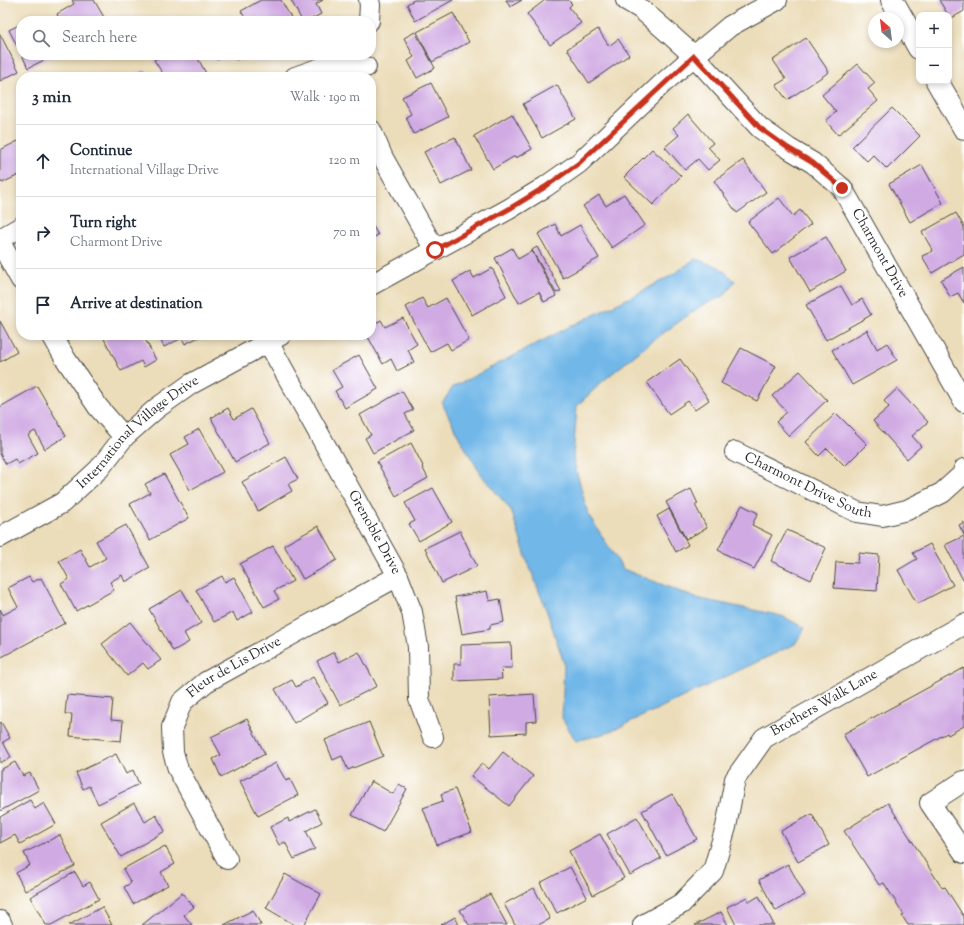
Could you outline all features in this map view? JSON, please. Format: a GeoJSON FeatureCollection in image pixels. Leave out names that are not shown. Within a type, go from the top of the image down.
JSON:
{"type":"FeatureCollection","features":[{"type":"Feature","properties":{"kind":"street"},"geometry":{"type":"LineString","coordinates":[[369,0],[369,16]]}},
{"type":"Feature","properties":{"kind":"street","name":"Charmont Drive"},"geometry":{"type":"LineString","coordinates":[[626,0],[641,9],[694,56],[760,128],[788,148],[813,163],[842,188],[964,402]]}},
{"type":"Feature","properties":{"kind":"street"},"geometry":{"type":"LineString","coordinates":[[376,282],[509,209],[545,187],[579,163],[694,56],[730,26],[777,0]]}},
{"type":"Feature","properties":{"kind":"street"},"geometry":{"type":"LineString","coordinates":[[892,0],[916,43]]}},
{"type":"Feature","properties":{"kind":"street"},"geometry":{"type":"LineString","coordinates":[[309,72],[326,66],[366,66]]}},
{"type":"Feature","properties":{"kind":"street"},"geometry":{"type":"LineString","coordinates":[[940,84],[964,128]]}},
{"type":"Feature","properties":{"kind":"street"},"geometry":{"type":"LineString","coordinates":[[376,142],[383,158],[435,250]]}},
{"type":"Feature","properties":{"kind":"street"},"geometry":{"type":"LineString","coordinates":[[0,239],[16,231]]}},
{"type":"Feature","properties":{"kind":"street"},"geometry":{"type":"LineString","coordinates":[[0,242],[16,271]]}},
{"type":"Feature","properties":{"kind":"street"},"geometry":{"type":"LineString","coordinates":[[55,340],[98,407],[124,437]]}},
{"type":"Feature","properties":{"kind":"street","name":"International Village Drive"},"geometry":{"type":"LineString","coordinates":[[0,537],[62,503],[99,469],[124,437],[157,408],[191,384],[273,340]]}},
{"type":"Feature","properties":{"kind":"street","name":"Grenoble Drive"},"geometry":{"type":"LineString","coordinates":[[276,340],[398,576],[412,612],[418,647],[419,699],[433,737]]}},
{"type":"Feature","properties":{"kind":"street","name":"Charmont Drive South"},"geometry":{"type":"LineString","coordinates":[[735,452],[857,512],[882,516],[907,510],[942,493],[962,474],[964,470]]}},
{"type":"Feature","properties":{"kind":"street","name":"Fleur de Lis Drive"},"geometry":{"type":"LineString","coordinates":[[227,859],[178,769],[172,752],[172,727],[182,702],[206,682],[398,576]]}},
{"type":"Feature","properties":{"kind":"street","name":"Brothers Walk Lane"},"geometry":{"type":"LineString","coordinates":[[643,925],[681,904],[713,871],[726,827],[735,780],[764,738],[964,624]]}},
{"type":"Feature","properties":{"kind":"street"},"geometry":{"type":"LineString","coordinates":[[964,781],[930,803],[964,853]]}},
{"type":"Feature","properties":{"kind":"street"},"geometry":{"type":"LineString","coordinates":[[0,921],[2,925]]}},
{"type":"Feature","properties":{"kind":"water"},"geometry":{"type":"Polygon","coordinates":[[[695,259],[719,267],[735,281],[724,296],[701,306],[651,342],[603,381],[577,406],[573,458],[588,514],[623,569],[696,598],[782,616],[805,628],[795,644],[607,733],[576,741],[562,718],[564,663],[547,612],[527,560],[511,510],[482,476],[460,439],[442,403],[453,387],[567,328],[639,293],[672,275],[695,259]]]}},
{"type":"Feature","properties":{"kind":"building"},"geometry":{"type":"Polygon","coordinates":[[[72,0],[94,0],[103,16],[58,16],[57,14],[74,4],[72,0]]]}},
{"type":"Feature","properties":{"kind":"building"},"geometry":{"type":"Polygon","coordinates":[[[261,0],[281,0],[290,16],[244,16],[241,11],[261,0]]]}},
{"type":"Feature","properties":{"kind":"building"},"geometry":{"type":"Polygon","coordinates":[[[291,0],[323,0],[316,4],[321,14],[317,16],[299,16],[291,0]]]}},
{"type":"Feature","properties":{"kind":"building"},"geometry":{"type":"Polygon","coordinates":[[[414,0],[453,0],[415,21],[407,4],[414,0]]]}},
{"type":"Feature","properties":{"kind":"building"},"geometry":{"type":"Polygon","coordinates":[[[506,0],[522,0],[510,7],[506,0]]]}},
{"type":"Feature","properties":{"kind":"building"},"geometry":{"type":"Polygon","coordinates":[[[545,0],[568,0],[572,4],[569,7],[581,23],[550,45],[527,14],[545,0]]]}},
{"type":"Feature","properties":{"kind":"building"},"geometry":{"type":"Polygon","coordinates":[[[939,0],[964,0],[964,11],[952,18],[952,12],[946,12],[939,0]]]}},
{"type":"Feature","properties":{"kind":"building"},"geometry":{"type":"Polygon","coordinates":[[[453,13],[469,42],[432,62],[417,32],[453,13]]]}},
{"type":"Feature","properties":{"kind":"building"},"geometry":{"type":"Polygon","coordinates":[[[16,26],[16,44],[9,30],[16,26]]]}},
{"type":"Feature","properties":{"kind":"building"},"geometry":{"type":"Polygon","coordinates":[[[598,29],[609,46],[618,39],[629,55],[589,83],[567,49],[598,29]]]}},
{"type":"Feature","properties":{"kind":"building"},"geometry":{"type":"Polygon","coordinates":[[[415,32],[435,68],[417,78],[408,61],[414,57],[404,38],[415,32]]]}},
{"type":"Feature","properties":{"kind":"building"},"geometry":{"type":"Polygon","coordinates":[[[0,34],[19,71],[0,81],[0,34]]]}},
{"type":"Feature","properties":{"kind":"building"},"geometry":{"type":"Polygon","coordinates":[[[806,38],[829,72],[787,100],[776,85],[786,79],[773,60],[806,38]]]}},
{"type":"Feature","properties":{"kind":"building"},"geometry":{"type":"Polygon","coordinates":[[[24,60],[44,60],[28,68],[24,60]]]}},
{"type":"Feature","properties":{"kind":"building"},"geometry":{"type":"Polygon","coordinates":[[[154,60],[199,60],[205,72],[162,72],[154,60]]]}},
{"type":"Feature","properties":{"kind":"building"},"geometry":{"type":"Polygon","coordinates":[[[858,64],[875,83],[868,89],[878,101],[838,135],[826,121],[836,112],[822,95],[858,64]]]}},
{"type":"Feature","properties":{"kind":"building"},"geometry":{"type":"Polygon","coordinates":[[[431,83],[448,117],[414,134],[406,117],[411,114],[402,97],[431,83]]]}},
{"type":"Feature","properties":{"kind":"building"},"geometry":{"type":"Polygon","coordinates":[[[557,85],[576,119],[542,138],[523,104],[557,85]]]}},
{"type":"Feature","properties":{"kind":"building"},"geometry":{"type":"Polygon","coordinates":[[[892,108],[920,136],[887,169],[873,155],[867,161],[852,147],[892,108]]]}},
{"type":"Feature","properties":{"kind":"building"},"geometry":{"type":"Polygon","coordinates":[[[512,114],[532,149],[516,158],[515,156],[493,169],[474,136],[512,114]]]}},
{"type":"Feature","properties":{"kind":"building"},"geometry":{"type":"Polygon","coordinates":[[[688,114],[713,143],[708,147],[720,160],[708,170],[698,159],[685,170],[665,147],[679,135],[673,128],[688,114]]]}},
{"type":"Feature","properties":{"kind":"building"},"geometry":{"type":"Polygon","coordinates":[[[455,137],[471,170],[441,185],[424,152],[455,137]]]}},
{"type":"Feature","properties":{"kind":"building"},"geometry":{"type":"Polygon","coordinates":[[[16,142],[16,176],[2,183],[0,179],[0,150],[16,142]]]}},
{"type":"Feature","properties":{"kind":"building"},"geometry":{"type":"Polygon","coordinates":[[[652,149],[681,176],[653,205],[624,177],[652,149]]]}},
{"type":"Feature","properties":{"kind":"building"},"geometry":{"type":"Polygon","coordinates":[[[743,160],[766,192],[737,213],[714,181],[743,160]]]}},
{"type":"Feature","properties":{"kind":"building"},"geometry":{"type":"Polygon","coordinates":[[[922,165],[943,203],[910,222],[889,184],[922,165]]]}},
{"type":"Feature","properties":{"kind":"building"},"geometry":{"type":"Polygon","coordinates":[[[624,194],[645,225],[612,248],[583,206],[599,195],[606,206],[624,194]]]}},
{"type":"Feature","properties":{"kind":"building"},"geometry":{"type":"Polygon","coordinates":[[[779,198],[793,216],[800,210],[811,224],[773,254],[748,222],[779,198]]]}},
{"type":"Feature","properties":{"kind":"building"},"geometry":{"type":"Polygon","coordinates":[[[956,213],[964,227],[964,254],[932,273],[922,256],[933,251],[922,232],[956,213]]]}},
{"type":"Feature","properties":{"kind":"building"},"geometry":{"type":"Polygon","coordinates":[[[555,224],[561,236],[580,225],[599,258],[563,278],[538,234],[555,224]]]}},
{"type":"Feature","properties":{"kind":"building"},"geometry":{"type":"Polygon","coordinates":[[[826,237],[846,271],[810,292],[790,257],[826,237]]]}},
{"type":"Feature","properties":{"kind":"building"},"geometry":{"type":"Polygon","coordinates":[[[537,247],[561,291],[556,293],[532,250],[537,247]]]}},
{"type":"Feature","properties":{"kind":"building"},"geometry":{"type":"Polygon","coordinates":[[[512,248],[518,259],[532,251],[556,296],[544,302],[539,292],[519,303],[495,258],[512,248]]]}},
{"type":"Feature","properties":{"kind":"building"},"geometry":{"type":"Polygon","coordinates":[[[964,267],[964,303],[958,293],[950,297],[941,280],[964,267]]]}},
{"type":"Feature","properties":{"kind":"building"},"geometry":{"type":"Polygon","coordinates":[[[492,268],[506,296],[472,315],[453,281],[470,271],[474,278],[492,268]]]}},
{"type":"Feature","properties":{"kind":"building"},"geometry":{"type":"Polygon","coordinates":[[[841,286],[852,305],[862,299],[871,315],[826,340],[806,305],[841,286]]]}},
{"type":"Feature","properties":{"kind":"building"},"geometry":{"type":"Polygon","coordinates":[[[422,298],[428,308],[446,298],[469,340],[451,350],[447,343],[430,352],[406,307],[422,298]]]}},
{"type":"Feature","properties":{"kind":"building"},"geometry":{"type":"Polygon","coordinates":[[[403,318],[417,344],[408,350],[414,362],[397,371],[391,359],[383,364],[370,340],[376,340],[376,323],[381,320],[385,327],[403,318]]]}},
{"type":"Feature","properties":{"kind":"building"},"geometry":{"type":"Polygon","coordinates":[[[0,321],[17,352],[0,362],[0,321]]]}},
{"type":"Feature","properties":{"kind":"building"},"geometry":{"type":"Polygon","coordinates":[[[867,330],[877,349],[887,343],[897,360],[852,385],[832,350],[867,330]]]}},
{"type":"Feature","properties":{"kind":"building"},"geometry":{"type":"Polygon","coordinates":[[[105,340],[146,340],[156,360],[144,367],[141,361],[121,371],[105,340]]]}},
{"type":"Feature","properties":{"kind":"building"},"geometry":{"type":"Polygon","coordinates":[[[160,340],[178,340],[164,347],[160,340]]]}},
{"type":"Feature","properties":{"kind":"building"},"geometry":{"type":"Polygon","coordinates":[[[183,340],[193,340],[185,344],[183,340]]]}},
{"type":"Feature","properties":{"kind":"building"},"geometry":{"type":"Polygon","coordinates":[[[741,348],[776,366],[757,401],[721,383],[741,348]]]}},
{"type":"Feature","properties":{"kind":"building"},"geometry":{"type":"Polygon","coordinates":[[[359,355],[378,389],[345,408],[335,391],[342,387],[332,370],[359,355]]]}},
{"type":"Feature","properties":{"kind":"building"},"geometry":{"type":"Polygon","coordinates":[[[680,359],[709,400],[695,410],[688,401],[669,414],[647,382],[680,359]]]}},
{"type":"Feature","properties":{"kind":"building"},"geometry":{"type":"Polygon","coordinates":[[[800,371],[827,400],[789,436],[776,422],[787,412],[772,396],[800,371]]]}},
{"type":"Feature","properties":{"kind":"building"},"geometry":{"type":"Polygon","coordinates":[[[37,386],[66,436],[45,449],[35,431],[28,435],[38,453],[18,464],[15,459],[6,464],[0,454],[0,407],[37,386]]]}},
{"type":"Feature","properties":{"kind":"building"},"geometry":{"type":"Polygon","coordinates":[[[897,389],[928,422],[912,436],[921,446],[907,459],[873,421],[889,407],[884,401],[897,389]]]}},
{"type":"Feature","properties":{"kind":"building"},"geometry":{"type":"Polygon","coordinates":[[[402,391],[413,410],[405,414],[414,430],[373,453],[365,438],[371,435],[360,415],[402,391]]]}},
{"type":"Feature","properties":{"kind":"building"},"geometry":{"type":"Polygon","coordinates":[[[228,408],[234,419],[251,409],[270,443],[235,462],[211,418],[228,408]]]}},
{"type":"Feature","properties":{"kind":"building"},"geometry":{"type":"Polygon","coordinates":[[[836,413],[867,444],[845,466],[827,448],[819,456],[806,442],[836,413]]]}},
{"type":"Feature","properties":{"kind":"building"},"geometry":{"type":"Polygon","coordinates":[[[199,429],[223,472],[190,490],[170,455],[189,444],[185,437],[199,429]]]}},
{"type":"Feature","properties":{"kind":"building"},"geometry":{"type":"Polygon","coordinates":[[[411,443],[428,478],[396,496],[377,462],[411,443]]]}},
{"type":"Feature","properties":{"kind":"building"},"geometry":{"type":"Polygon","coordinates":[[[286,457],[298,479],[288,484],[292,491],[258,511],[242,482],[286,457]]]}},
{"type":"Feature","properties":{"kind":"building"},"geometry":{"type":"Polygon","coordinates":[[[164,474],[189,518],[150,540],[130,504],[150,493],[145,484],[164,474]]]}},
{"type":"Feature","properties":{"kind":"building"},"geometry":{"type":"Polygon","coordinates":[[[433,488],[452,522],[419,541],[409,524],[415,521],[405,503],[433,488]]]}},
{"type":"Feature","properties":{"kind":"building"},"geometry":{"type":"Polygon","coordinates":[[[691,489],[698,504],[695,505],[707,528],[686,539],[666,502],[691,489]]]}},
{"type":"Feature","properties":{"kind":"building"},"geometry":{"type":"Polygon","coordinates":[[[742,505],[758,513],[752,525],[772,535],[754,569],[718,550],[742,505]]]}},
{"type":"Feature","properties":{"kind":"building"},"geometry":{"type":"Polygon","coordinates":[[[669,509],[688,545],[676,552],[657,516],[669,509]]]}},
{"type":"Feature","properties":{"kind":"building"},"geometry":{"type":"Polygon","coordinates":[[[964,522],[964,535],[959,525],[964,522]]]}},
{"type":"Feature","properties":{"kind":"building"},"geometry":{"type":"Polygon","coordinates":[[[126,525],[150,568],[125,582],[122,575],[110,582],[114,590],[76,611],[61,584],[69,579],[59,561],[80,549],[90,567],[106,558],[96,541],[126,525]]]}},
{"type":"Feature","properties":{"kind":"building"},"geometry":{"type":"Polygon","coordinates":[[[318,526],[337,560],[303,579],[284,545],[318,526]]]}},
{"type":"Feature","properties":{"kind":"building"},"geometry":{"type":"Polygon","coordinates":[[[787,530],[826,548],[811,580],[771,561],[787,530]]]}},
{"type":"Feature","properties":{"kind":"building"},"geometry":{"type":"Polygon","coordinates":[[[460,531],[477,566],[442,583],[425,548],[460,531]]]}},
{"type":"Feature","properties":{"kind":"building"},"geometry":{"type":"Polygon","coordinates":[[[964,536],[964,579],[963,580],[945,545],[964,536]]]}},
{"type":"Feature","properties":{"kind":"building"},"geometry":{"type":"Polygon","coordinates":[[[930,544],[953,585],[917,604],[898,570],[917,559],[913,553],[930,544]]]}},
{"type":"Feature","properties":{"kind":"building"},"geometry":{"type":"Polygon","coordinates":[[[273,546],[293,581],[274,591],[279,599],[264,607],[240,564],[273,546]]]}},
{"type":"Feature","properties":{"kind":"building"},"geometry":{"type":"Polygon","coordinates":[[[859,553],[879,555],[877,591],[834,588],[836,562],[858,563],[859,553]]]}},
{"type":"Feature","properties":{"kind":"building"},"geometry":{"type":"Polygon","coordinates":[[[222,576],[225,582],[234,577],[253,612],[237,621],[233,612],[214,622],[196,590],[222,576]]]}},
{"type":"Feature","properties":{"kind":"building"},"geometry":{"type":"Polygon","coordinates":[[[29,577],[32,582],[41,578],[65,623],[0,658],[0,609],[3,615],[18,607],[8,588],[29,577]]]}},
{"type":"Feature","properties":{"kind":"building"},"geometry":{"type":"Polygon","coordinates":[[[182,590],[201,623],[184,633],[189,642],[173,651],[149,609],[182,590]]]}},
{"type":"Feature","properties":{"kind":"building"},"geometry":{"type":"Polygon","coordinates":[[[487,591],[489,601],[500,599],[504,622],[490,625],[490,629],[462,634],[455,597],[487,591]]]}},
{"type":"Feature","properties":{"kind":"building"},"geometry":{"type":"Polygon","coordinates":[[[130,622],[161,660],[148,669],[143,663],[127,676],[102,644],[130,622]]]}},
{"type":"Feature","properties":{"kind":"building"},"geometry":{"type":"Polygon","coordinates":[[[511,643],[512,668],[501,668],[502,679],[454,681],[454,664],[461,664],[461,645],[511,643]]]}},
{"type":"Feature","properties":{"kind":"building"},"geometry":{"type":"Polygon","coordinates":[[[334,652],[339,662],[359,652],[377,686],[340,705],[317,661],[334,652]]]}},
{"type":"Feature","properties":{"kind":"building"},"geometry":{"type":"Polygon","coordinates":[[[964,668],[964,726],[948,735],[947,733],[867,777],[843,734],[964,668]]]}},
{"type":"Feature","properties":{"kind":"building"},"geometry":{"type":"Polygon","coordinates":[[[313,677],[328,703],[294,723],[275,689],[292,680],[296,687],[313,677]]]}},
{"type":"Feature","properties":{"kind":"building"},"geometry":{"type":"Polygon","coordinates":[[[534,694],[536,721],[526,722],[526,733],[491,735],[489,697],[534,694]]]}},
{"type":"Feature","properties":{"kind":"building"},"geometry":{"type":"Polygon","coordinates":[[[67,695],[113,699],[111,720],[123,721],[121,741],[70,736],[72,714],[65,714],[67,695]]]}},
{"type":"Feature","properties":{"kind":"building"},"geometry":{"type":"Polygon","coordinates":[[[247,719],[265,754],[221,777],[213,759],[221,755],[211,737],[247,719]]]}},
{"type":"Feature","properties":{"kind":"building"},"geometry":{"type":"Polygon","coordinates":[[[1,722],[10,738],[3,742],[11,757],[0,763],[0,723],[1,722]]]}},
{"type":"Feature","properties":{"kind":"building"},"geometry":{"type":"Polygon","coordinates":[[[369,722],[383,756],[348,770],[342,756],[333,760],[325,740],[369,722]]]}},
{"type":"Feature","properties":{"kind":"building"},"geometry":{"type":"Polygon","coordinates":[[[503,752],[533,776],[509,806],[471,776],[482,763],[489,769],[503,752]]]}},
{"type":"Feature","properties":{"kind":"building"},"geometry":{"type":"Polygon","coordinates":[[[116,754],[126,774],[133,770],[139,784],[98,804],[89,786],[83,789],[76,773],[116,754]]]}},
{"type":"Feature","properties":{"kind":"building"},"geometry":{"type":"Polygon","coordinates":[[[15,762],[23,776],[30,773],[39,790],[0,811],[0,770],[15,762]]]}},
{"type":"Feature","properties":{"kind":"building"},"geometry":{"type":"Polygon","coordinates":[[[276,763],[286,781],[290,779],[298,795],[258,816],[240,781],[276,763]]]}},
{"type":"Feature","properties":{"kind":"building"},"geometry":{"type":"Polygon","coordinates":[[[371,781],[393,794],[399,784],[407,789],[383,832],[352,815],[371,781]]]}},
{"type":"Feature","properties":{"kind":"building"},"geometry":{"type":"Polygon","coordinates":[[[455,789],[472,832],[437,845],[423,808],[443,801],[441,794],[455,789]]]}},
{"type":"Feature","properties":{"kind":"building"},"geometry":{"type":"Polygon","coordinates":[[[672,794],[697,839],[666,855],[642,811],[672,794]]]}},
{"type":"Feature","properties":{"kind":"building"},"geometry":{"type":"Polygon","coordinates":[[[30,800],[35,809],[44,803],[56,824],[20,844],[15,835],[0,843],[0,817],[30,800]]]}},
{"type":"Feature","properties":{"kind":"building"},"geometry":{"type":"Polygon","coordinates":[[[134,803],[145,822],[156,815],[165,831],[121,857],[101,822],[134,803]]]}},
{"type":"Feature","properties":{"kind":"building"},"geometry":{"type":"Polygon","coordinates":[[[888,803],[942,888],[945,887],[964,917],[964,925],[908,925],[902,916],[904,915],[884,883],[879,885],[844,831],[888,803]]]}},
{"type":"Feature","properties":{"kind":"building"},"geometry":{"type":"Polygon","coordinates":[[[315,809],[322,822],[306,831],[315,849],[294,859],[285,842],[279,845],[270,827],[288,818],[289,822],[315,809]]]}},
{"type":"Feature","properties":{"kind":"building"},"geometry":{"type":"Polygon","coordinates":[[[812,814],[829,845],[798,862],[781,831],[812,814]]]}},
{"type":"Feature","properties":{"kind":"building"},"geometry":{"type":"Polygon","coordinates":[[[637,817],[661,858],[630,875],[607,834],[637,817]]]}},
{"type":"Feature","properties":{"kind":"building"},"geometry":{"type":"Polygon","coordinates":[[[600,834],[624,878],[593,895],[569,851],[600,834]]]}},
{"type":"Feature","properties":{"kind":"building"},"geometry":{"type":"Polygon","coordinates":[[[60,835],[75,866],[25,891],[16,873],[30,865],[24,853],[60,835]]]}},
{"type":"Feature","properties":{"kind":"building"},"geometry":{"type":"Polygon","coordinates":[[[165,846],[175,864],[161,872],[168,885],[133,904],[124,887],[131,883],[123,869],[165,846]]]}},
{"type":"Feature","properties":{"kind":"building"},"geometry":{"type":"Polygon","coordinates":[[[788,864],[805,895],[776,911],[759,880],[788,864]]]}},
{"type":"Feature","properties":{"kind":"building"},"geometry":{"type":"Polygon","coordinates":[[[570,867],[587,897],[557,913],[540,883],[570,867]]]}},
{"type":"Feature","properties":{"kind":"building"},"geometry":{"type":"Polygon","coordinates":[[[75,872],[83,886],[90,882],[99,899],[51,925],[46,925],[30,897],[75,872]]]}},
{"type":"Feature","properties":{"kind":"building"},"geometry":{"type":"Polygon","coordinates":[[[285,874],[321,894],[304,925],[295,925],[266,908],[285,874]]]}},
{"type":"Feature","properties":{"kind":"building"},"geometry":{"type":"Polygon","coordinates":[[[534,888],[550,919],[538,925],[515,925],[504,904],[534,888]]]}},
{"type":"Feature","properties":{"kind":"building"},"geometry":{"type":"Polygon","coordinates":[[[182,893],[194,907],[184,915],[192,925],[142,925],[182,893]]]}},
{"type":"Feature","properties":{"kind":"building"},"geometry":{"type":"Polygon","coordinates":[[[490,894],[507,925],[469,925],[460,910],[490,894]]]}},
{"type":"Feature","properties":{"kind":"building"},"geometry":{"type":"Polygon","coordinates":[[[759,896],[774,925],[736,925],[727,907],[747,897],[749,902],[759,896]]]}},
{"type":"Feature","properties":{"kind":"building"},"geometry":{"type":"Polygon","coordinates":[[[102,907],[112,925],[69,925],[102,907]]]}},
{"type":"Feature","properties":{"kind":"building"},"geometry":{"type":"Polygon","coordinates":[[[253,910],[261,925],[224,925],[253,910]]]}},
{"type":"Feature","properties":{"kind":"building"},"geometry":{"type":"Polygon","coordinates":[[[721,912],[728,925],[695,925],[721,912]]]}},
{"type":"Feature","properties":{"kind":"building"},"geometry":{"type":"Polygon","coordinates":[[[455,917],[459,925],[441,925],[455,917]]]}},
{"type":"Feature","properties":{"kind":"route"},"geometry":{"type":"LineString","coordinates":[[435,250],[509,209],[545,187],[579,163],[662,84],[694,56],[760,128],[788,148],[813,163],[842,188]]}}]}
